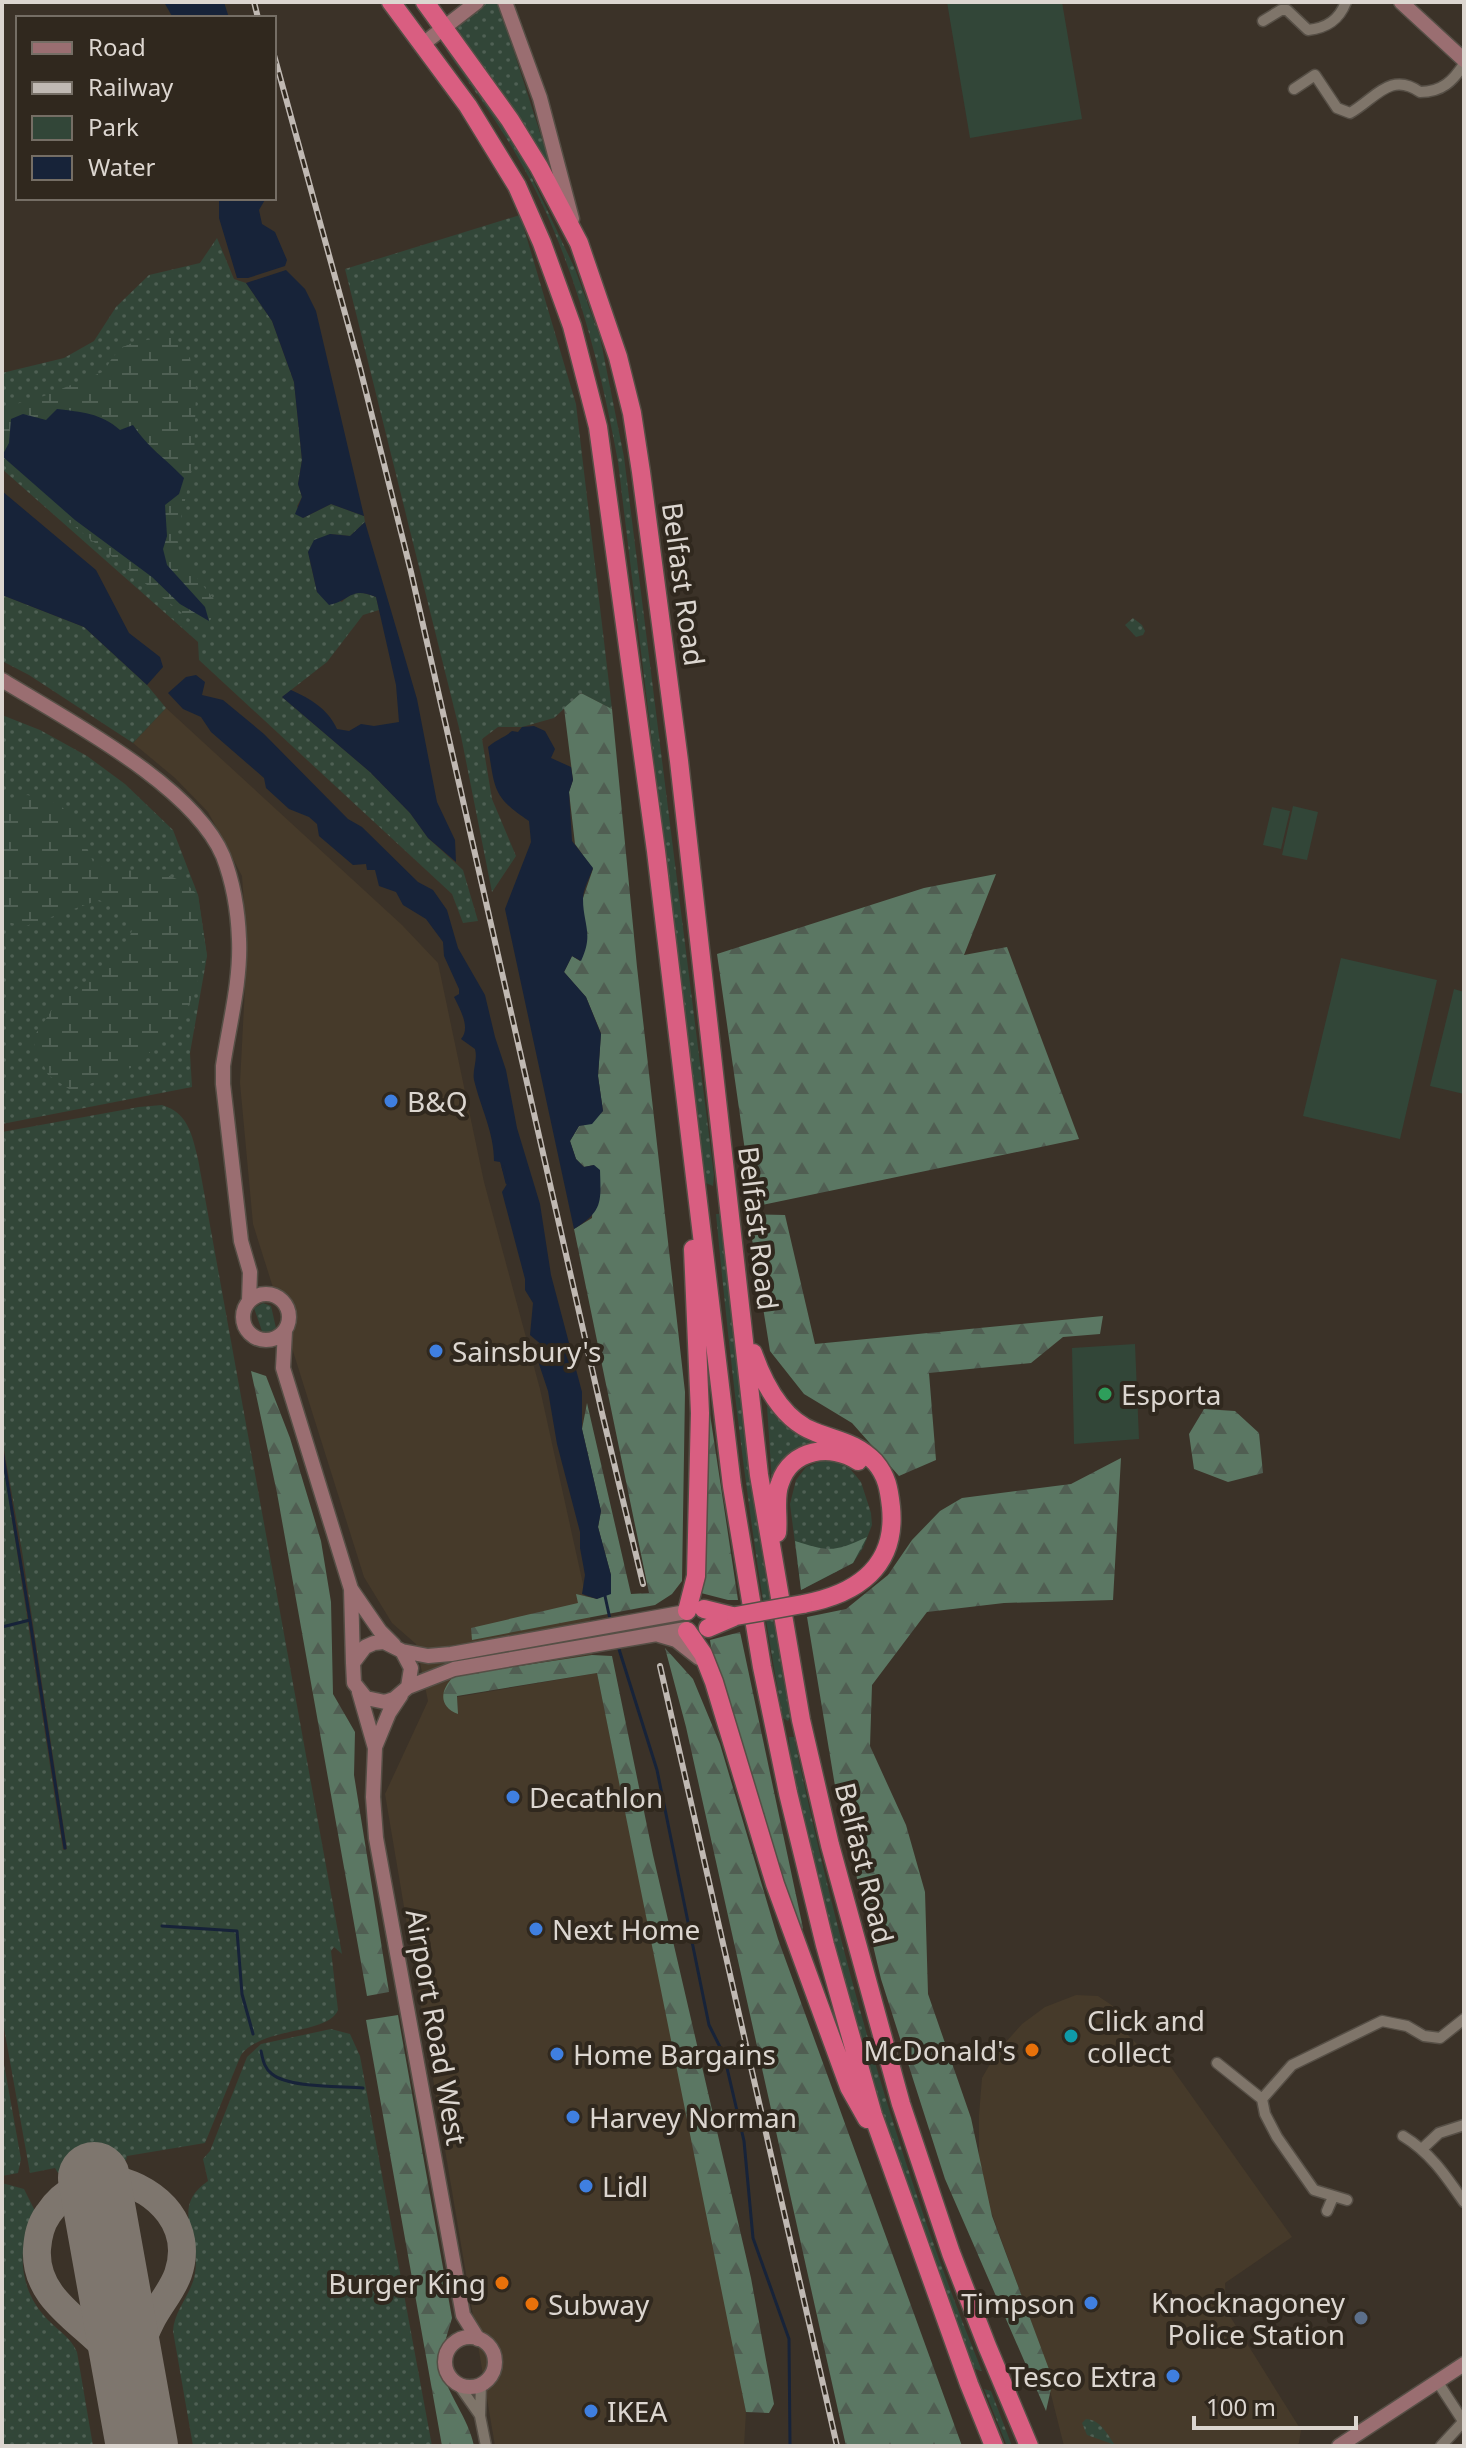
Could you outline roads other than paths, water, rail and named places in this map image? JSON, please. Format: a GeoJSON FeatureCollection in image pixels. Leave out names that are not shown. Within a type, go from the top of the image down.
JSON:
{"type":"FeatureCollection","features":[{"type":"Feature","properties":{"kind":"highway","name":"Belfast Road"},"geometry":{"type":"LineString","coordinates":[[391,2],[493,144],[517,186],[548,258],[572,326],[598,427],[656,851],[732,1486],[762,1667],[788,1793],[825,1945],[883,2146],[994,2446]]}},
{"type":"Feature","properties":{"kind":"highway"},"geometry":{"type":"LineString","coordinates":[[425,2],[510,120],[579,243]]}},
{"type":"Feature","properties":{"kind":"highway","name":"Belfast Road"},"geometry":{"type":"LineString","coordinates":[[579,243],[618,357],[632,413],[641,472],[679,761],[759,1475],[801,1720],[830,1845],[901,2104],[951,2253],[1029,2446]]}},
{"type":"Feature","properties":{"kind":"highway"},"geometry":{"type":"LineString","coordinates":[[698,1202],[692,1257],[700,1413],[693,1620],[775,1884],[833,2047],[849,2087],[883,2146]]}},
{"type":"Feature","properties":{"kind":"highway"},"geometry":{"type":"LineString","coordinates":[[693,1620],[828,1599],[849,1589],[872,1572],[886,1551],[890,1537],[888,1480],[875,1462],[855,1445],[815,1432],[797,1423],[782,1410],[761,1373],[743,1320]]}},
{"type":"Feature","properties":{"kind":"highway"},"geometry":{"type":"LineString","coordinates":[[775,1572],[777,1493],[783,1475],[795,1459],[819,1451],[843,1452],[857,1459],[890,1501]]}},
{"type":"Feature","properties":{"kind":"street"},"geometry":{"type":"LineString","coordinates":[[423,44],[477,2]]}},
{"type":"Feature","properties":{"kind":"street","name":"Belfast Road"},"geometry":{"type":"LineString","coordinates":[[505,2],[540,98],[579,243]]}},
{"type":"Feature","properties":{"kind":"street"},"geometry":{"type":"LineString","coordinates":[[1263,21],[1281,10],[1287,10],[1308,30],[1316,29],[1335,20],[1346,2]]}},
{"type":"Feature","properties":{"kind":"street"},"geometry":{"type":"LineString","coordinates":[[1294,89],[1315,75],[1337,108],[1350,113],[1396,84],[1409,84],[1420,92],[1443,88],[1454,79],[1464,62],[1401,2]]}},
{"type":"Feature","properties":{"kind":"street"},"geometry":{"type":"LineString","coordinates":[[2,680],[114,750],[171,790],[206,827],[222,854],[232,885],[239,942],[223,1084],[241,1241],[250,1272],[249,1301],[243,1323],[283,1368]]}},
{"type":"Feature","properties":{"kind":"street"},"geometry":{"type":"LineString","coordinates":[[250,1272],[281,1300],[288,1311],[283,1368],[351,1589],[352,1673],[359,1691],[375,1701],[385,1702],[454,1669],[605,1634],[693,1620]]}},
{"type":"Feature","properties":{"kind":"street"},"geometry":{"type":"LineString","coordinates":[[249,1301],[256,1296],[271,1294]]}},
{"type":"Feature","properties":{"kind":"street"},"geometry":{"type":"LineString","coordinates":[[259,1340],[274,1339],[285,1331]]}},
{"type":"Feature","properties":{"kind":"street"},"geometry":{"type":"LineString","coordinates":[[351,1589],[411,1668],[405,1690]]}},
{"type":"Feature","properties":{"kind":"street"},"geometry":{"type":"LineString","coordinates":[[652,1633],[693,1620]]}},
{"type":"Feature","properties":{"kind":"street"},"geometry":{"type":"LineString","coordinates":[[621,1631],[652,1633],[676,1640],[700,1659],[714,1682]]}},
{"type":"Feature","properties":{"kind":"street"},"geometry":{"type":"LineString","coordinates":[[353,1663],[365,1647],[384,1642],[428,1656],[605,1634]]}},
{"type":"Feature","properties":{"kind":"street","name":"Airport Road West"},"geometry":{"type":"LineString","coordinates":[[375,1748],[389,1713],[405,1690]]}},
{"type":"Feature","properties":{"kind":"street","name":"Airport Road West"},"geometry":{"type":"LineString","coordinates":[[359,1691],[375,1748],[373,1797],[376,1838],[463,2315],[478,2339]]}},
{"type":"Feature","properties":{"kind":"street"},"geometry":{"type":"LineString","coordinates":[[1262,2099],[1292,2065],[1382,2021],[1407,2026],[1424,2036],[1440,2038],[1464,2019]]}},
{"type":"Feature","properties":{"kind":"street"},"geometry":{"type":"LineString","coordinates":[[1217,2063],[1262,2099],[1265,2114],[1277,2137],[1314,2190],[1347,2200]]}},
{"type":"Feature","properties":{"kind":"street"},"geometry":{"type":"LineString","coordinates":[[1423,2148],[1439,2133],[1464,2125]]}},
{"type":"Feature","properties":{"kind":"street"},"geometry":{"type":"LineString","coordinates":[[1403,2136],[1423,2148],[1439,2165],[1464,2202]]}},
{"type":"Feature","properties":{"kind":"street"},"geometry":{"type":"LineString","coordinates":[[1327,2211],[1333,2197]]}},
{"type":"Feature","properties":{"kind":"street"},"geometry":{"type":"LineString","coordinates":[[463,2315],[445,2366],[480,2416]]}},
{"type":"Feature","properties":{"kind":"street"},"geometry":{"type":"LineString","coordinates":[[451,2345],[464,2338],[478,2339],[488,2346],[494,2358],[492,2373],[481,2384],[473,2387],[458,2384]]}},
{"type":"Feature","properties":{"kind":"street"},"geometry":{"type":"LineString","coordinates":[[1339,2446],[1464,2364]]}},
{"type":"Feature","properties":{"kind":"street"},"geometry":{"type":"LineString","coordinates":[[1437,2381],[1463,2421],[1441,2446]]}},
{"type":"Feature","properties":{"kind":"street"},"geometry":{"type":"LineString","coordinates":[[481,2384],[480,2416],[486,2446]]}},
{"type":"Feature","properties":{"kind":"water"},"geometry":{"type":"Polygon","coordinates":[[[164,2],[224,2],[228,16],[172,16],[164,2]]]}},
{"type":"Feature","properties":{"kind":"water"},"geometry":{"type":"Polygon","coordinates":[[[219,200],[265,200],[259,210],[262,224],[275,232],[287,260],[285,266],[248,278],[237,278],[219,218],[219,200]]]}},
{"type":"Feature","properties":{"kind":"water"},"geometry":{"type":"Polygon","coordinates":[[[286,270],[305,289],[316,311],[364,516],[331,504],[303,518],[295,514],[302,497],[298,484],[302,460],[294,382],[272,321],[246,283],[286,270]]]}},
{"type":"Feature","properties":{"kind":"water"},"geometry":{"type":"Polygon","coordinates":[[[57,409],[98,417],[120,430],[133,425],[184,478],[179,494],[165,505],[167,536],[163,549],[167,565],[205,607],[209,621],[180,604],[152,577],[75,520],[2,456],[9,443],[11,419],[23,414],[46,420],[57,409]]]}},
{"type":"Feature","properties":{"kind":"water"},"geometry":{"type":"Polygon","coordinates":[[[2,491],[96,570],[129,633],[160,657],[163,667],[147,685],[84,627],[2,595],[2,491]]]}},
{"type":"Feature","properties":{"kind":"water"},"geometry":{"type":"Polygon","coordinates":[[[365,522],[417,699],[437,802],[455,840],[456,862],[428,838],[410,813],[370,772],[282,697],[291,690],[305,697],[324,710],[337,729],[349,731],[361,724],[374,726],[399,722],[396,685],[376,597],[356,593],[329,605],[317,592],[308,552],[314,540],[330,534],[350,536],[365,522]]]}},
{"type":"Feature","properties":{"kind":"water"},"geometry":{"type":"Polygon","coordinates":[[[196,675],[205,682],[202,695],[223,700],[264,734],[348,819],[362,827],[418,882],[433,890],[447,910],[458,948],[485,995],[506,1070],[517,1128],[540,1204],[551,1275],[582,1392],[582,1429],[601,1511],[598,1527],[611,1575],[611,1594],[597,1599],[582,1594],[585,1575],[580,1532],[557,1444],[548,1391],[538,1361],[543,1346],[530,1335],[533,1303],[525,1290],[525,1279],[502,1192],[507,1184],[500,1162],[494,1161],[490,1130],[474,1080],[475,1049],[461,1039],[465,1024],[454,997],[459,994],[459,989],[444,956],[443,942],[426,919],[403,905],[396,892],[379,886],[375,870],[367,870],[366,864],[353,865],[319,836],[317,824],[289,809],[266,788],[264,778],[211,732],[201,717],[183,709],[168,693],[186,677],[196,675]]]}},
{"type":"Feature","properties":{"kind":"water"},"geometry":{"type":"Polygon","coordinates":[[[534,726],[545,731],[555,749],[551,758],[571,767],[572,841],[593,868],[583,895],[587,936],[585,952],[581,961],[572,956],[564,972],[586,997],[601,1034],[598,1076],[603,1111],[592,1124],[579,1126],[570,1141],[576,1159],[584,1167],[594,1165],[600,1170],[600,1190],[595,1211],[574,1229],[505,909],[531,842],[529,821],[508,805],[497,790],[488,747],[512,731],[534,726]]]}},
{"type":"Feature","properties":{"kind":"waterway"},"geometry":{"type":"LineString","coordinates":[[503,1167],[507,1183]]}},
{"type":"Feature","properties":{"kind":"waterway"},"geometry":{"type":"LineString","coordinates":[[2,1450],[30,1620]]}},
{"type":"Feature","properties":{"kind":"waterway"},"geometry":{"type":"LineString","coordinates":[[605,1596],[610,1619]]}},
{"type":"Feature","properties":{"kind":"waterway"},"geometry":{"type":"LineString","coordinates":[[2,1627],[30,1620],[65,1848]]}},
{"type":"Feature","properties":{"kind":"waterway"},"geometry":{"type":"LineString","coordinates":[[618,1646],[657,1770],[709,2025],[724,2055],[744,2141],[753,2238],[789,2339],[790,2446]]}},
{"type":"Feature","properties":{"kind":"waterway"},"geometry":{"type":"LineString","coordinates":[[162,1926],[237,1931],[242,1994],[253,2034]]}},
{"type":"Feature","properties":{"kind":"waterway"},"geometry":{"type":"LineString","coordinates":[[261,2051],[267,2069],[280,2079],[302,2084],[363,2088]]}},
{"type":"Feature","properties":{"kind":"railway"},"geometry":{"type":"LineString","coordinates":[[254,2],[258,16]]}},
{"type":"Feature","properties":{"kind":"railway"},"geometry":{"type":"LineString","coordinates":[[276,62],[360,368],[411,572],[643,1584]]}},
{"type":"Feature","properties":{"kind":"railway"},"geometry":{"type":"LineString","coordinates":[[660,1666],[837,2446]]}},
{"type":"Feature","properties":{"kind":"place","name":"B&Q"},"geometry":{"type":"Point","coordinates":[391,1101]}},
{"type":"Feature","properties":{"kind":"place","name":"Sainsbury's"},"geometry":{"type":"Point","coordinates":[436,1351]}},
{"type":"Feature","properties":{"kind":"place","name":"Esporta"},"geometry":{"type":"Point","coordinates":[1105,1394]}},
{"type":"Feature","properties":{"kind":"place","name":"Decathlon"},"geometry":{"type":"Point","coordinates":[513,1797]}},
{"type":"Feature","properties":{"kind":"place","name":"Next Home"},"geometry":{"type":"Point","coordinates":[536,1929]}},
{"type":"Feature","properties":{"kind":"place","name":"Click and collect"},"geometry":{"type":"Point","coordinates":[1071,2036]}},
{"type":"Feature","properties":{"kind":"place","name":"McDonald's"},"geometry":{"type":"Point","coordinates":[1032,2050]}},
{"type":"Feature","properties":{"kind":"place","name":"Home Bargains"},"geometry":{"type":"Point","coordinates":[557,2054]}},
{"type":"Feature","properties":{"kind":"place","name":"Harvey Norman"},"geometry":{"type":"Point","coordinates":[573,2117]}},
{"type":"Feature","properties":{"kind":"place","name":"Lidl"},"geometry":{"type":"Point","coordinates":[586,2186]}},
{"type":"Feature","properties":{"kind":"place","name":"Burger King"},"geometry":{"type":"Point","coordinates":[502,2283]}},
{"type":"Feature","properties":{"kind":"place","name":"Timpson"},"geometry":{"type":"Point","coordinates":[1091,2303]}},
{"type":"Feature","properties":{"kind":"place","name":"Subway"},"geometry":{"type":"Point","coordinates":[532,2304]}},
{"type":"Feature","properties":{"kind":"place","name":"Knocknagoney Police Station"},"geometry":{"type":"Point","coordinates":[1361,2318]}},
{"type":"Feature","properties":{"kind":"place","name":"Tesco Extra"},"geometry":{"type":"Point","coordinates":[1173,2376]}},
{"type":"Feature","properties":{"kind":"place","name":"IKEA"},"geometry":{"type":"Point","coordinates":[591,2411]}}]}
